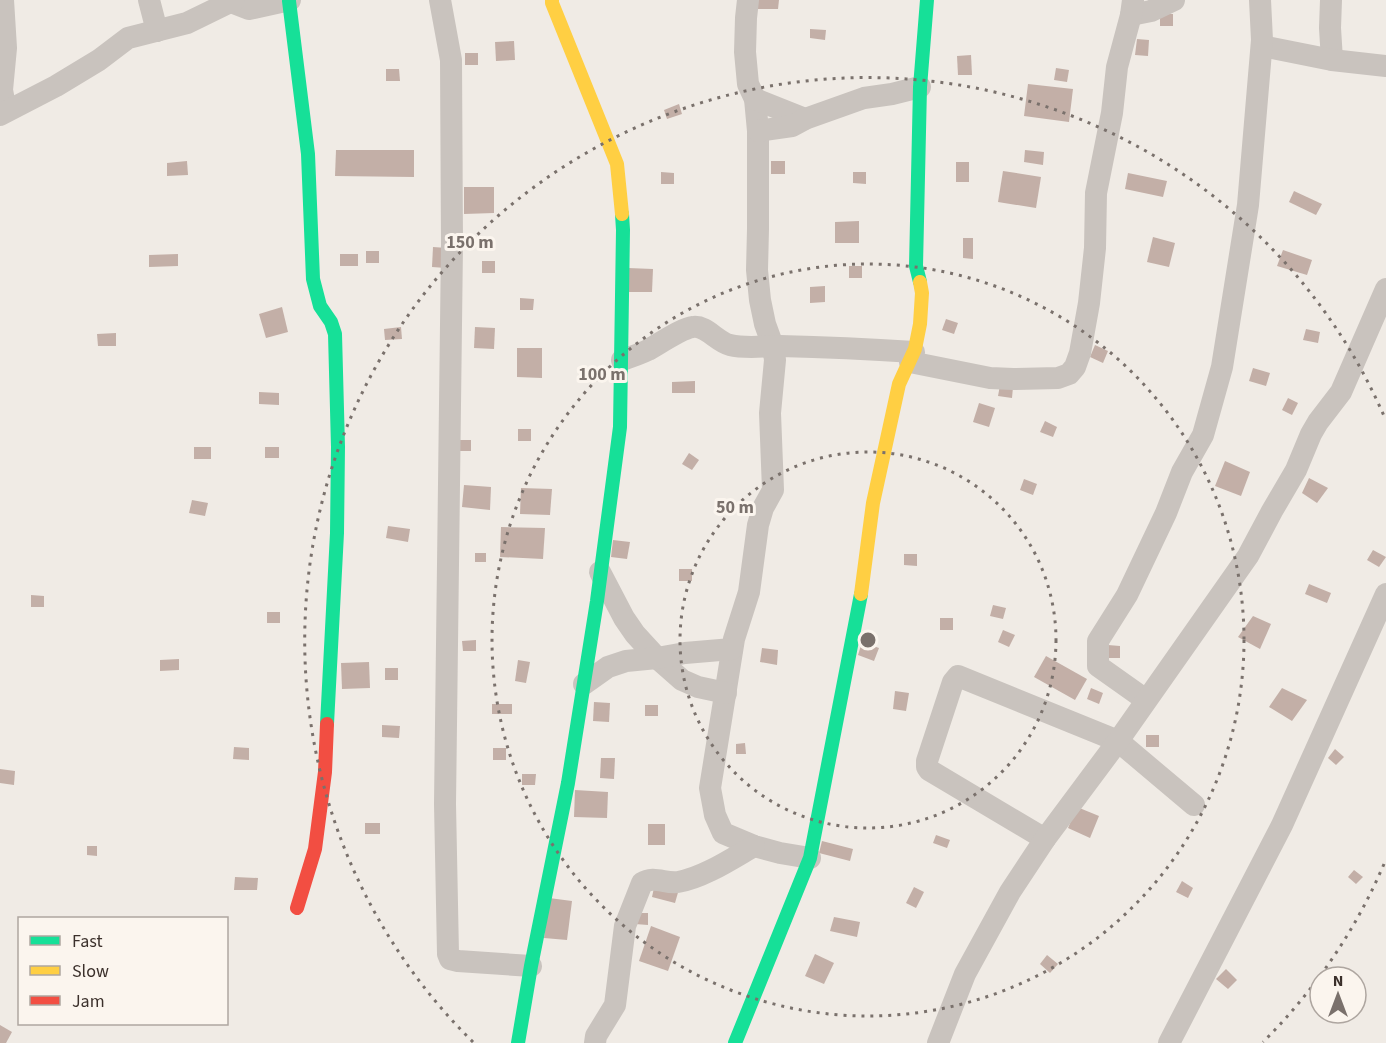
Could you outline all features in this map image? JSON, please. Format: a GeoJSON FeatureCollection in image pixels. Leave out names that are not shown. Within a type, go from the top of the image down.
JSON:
{"type":"FeatureCollection","features":[{"type":"Feature","properties":{"kind":"street"},"geometry":{"type":"LineString","coordinates":[[3,0],[6,48],[2,90],[3,113],[56,86],[99,60],[128,38],[187,23],[232,1],[249,9],[289,1],[308,154],[313,279],[320,306],[331,322],[335,334],[338,447],[337,532],[325,772],[315,849],[297,908]]}},
{"type":"Feature","properties":{"kind":"street"},"geometry":{"type":"LineString","coordinates":[[149,0],[157,31]]}},
{"type":"Feature","properties":{"kind":"street"},"geometry":{"type":"LineString","coordinates":[[440,0],[451,60],[452,199],[445,804],[448,954],[450,958],[458,961],[531,966]]}},
{"type":"Feature","properties":{"kind":"street"},"geometry":{"type":"LineString","coordinates":[[518,1043],[568,783],[620,427],[623,230],[617,164],[552,0]]}},
{"type":"Feature","properties":{"kind":"street"},"geometry":{"type":"LineString","coordinates":[[748,0],[745,52],[748,84],[755,99],[758,130],[757,270],[760,300],[775,360],[770,412],[772,490],[758,525],[749,592],[734,639],[710,788],[715,815],[723,833],[754,846],[810,858]]}},
{"type":"Feature","properties":{"kind":"street"},"geometry":{"type":"LineString","coordinates":[[735,1043],[810,858],[861,595],[873,503],[899,384],[912,357],[920,324],[922,293],[916,266],[920,87],[927,0]]}},
{"type":"Feature","properties":{"kind":"street"},"geometry":{"type":"LineString","coordinates":[[622,360],[648,351],[664,340],[694,327],[700,328],[729,345],[875,349],[990,378],[1058,378],[1069,374],[1076,367],[1080,353],[1089,303],[1095,248],[1096,193],[1112,113],[1117,67],[1132,7],[1151,10],[1173,0]]}},
{"type":"Feature","properties":{"kind":"street"},"geometry":{"type":"LineString","coordinates":[[1146,700],[1098,666],[1098,641],[1127,595],[1166,513],[1182,472],[1203,435],[1222,367],[1248,205],[1262,46],[1260,0]]}},
{"type":"Feature","properties":{"kind":"street"},"geometry":{"type":"LineString","coordinates":[[1331,0],[1332,60]]}},
{"type":"Feature","properties":{"kind":"street"},"geometry":{"type":"LineString","coordinates":[[1262,46],[1332,60],[1386,66]]}},
{"type":"Feature","properties":{"kind":"street"},"geometry":{"type":"LineString","coordinates":[[758,130],[792,126],[864,98],[920,87]]}},
{"type":"Feature","properties":{"kind":"street"},"geometry":{"type":"LineString","coordinates":[[755,99],[806,119]]}},
{"type":"Feature","properties":{"kind":"street"},"geometry":{"type":"LineString","coordinates":[[938,1043],[965,974],[1010,892],[1248,556],[1296,470],[1311,434],[1341,392],[1386,289]]}},
{"type":"Feature","properties":{"kind":"street"},"geometry":{"type":"LineString","coordinates":[[600,572],[624,618],[657,658],[682,680],[698,687],[726,693]]}},
{"type":"Feature","properties":{"kind":"street"},"geometry":{"type":"LineString","coordinates":[[1169,1043],[1282,825],[1386,594]]}},
{"type":"Feature","properties":{"kind":"street"},"geometry":{"type":"LineString","coordinates":[[584,684],[608,667],[626,661],[732,649]]}},
{"type":"Feature","properties":{"kind":"street"},"geometry":{"type":"LineString","coordinates":[[1046,839],[927,767],[952,682],[958,676],[1118,741],[1194,805]]}},
{"type":"Feature","properties":{"kind":"street"},"geometry":{"type":"LineString","coordinates":[[596,1043],[596,1036],[615,1005],[625,926],[642,883],[652,878],[673,883],[692,878],[754,846]]}},
{"type":"Feature","properties":{"kind":"building"},"geometry":{"type":"Polygon","coordinates":[[[758,0],[779,0],[778,9],[757,9],[758,0]]]}},
{"type":"Feature","properties":{"kind":"building"},"geometry":{"type":"Polygon","coordinates":[[[1160,14],[1173,14],[1173,26],[1160,26],[1160,14]]]}},
{"type":"Feature","properties":{"kind":"building"},"geometry":{"type":"Polygon","coordinates":[[[810,29],[826,30],[825,40],[810,38],[810,29]]]}},
{"type":"Feature","properties":{"kind":"building"},"geometry":{"type":"Polygon","coordinates":[[[1137,39],[1149,40],[1148,56],[1135,55],[1137,39]]]}},
{"type":"Feature","properties":{"kind":"building"},"geometry":{"type":"Polygon","coordinates":[[[514,41],[515,60],[496,61],[495,42],[514,41]]]}},
{"type":"Feature","properties":{"kind":"building"},"geometry":{"type":"Polygon","coordinates":[[[465,53],[478,53],[478,65],[465,65],[465,53]]]}},
{"type":"Feature","properties":{"kind":"building"},"geometry":{"type":"Polygon","coordinates":[[[971,55],[972,75],[958,75],[957,56],[971,55]]]}},
{"type":"Feature","properties":{"kind":"building"},"geometry":{"type":"Polygon","coordinates":[[[1056,68],[1069,70],[1067,82],[1054,80],[1056,68]]]}},
{"type":"Feature","properties":{"kind":"building"},"geometry":{"type":"Polygon","coordinates":[[[386,69],[399,69],[400,81],[386,81],[386,69]]]}},
{"type":"Feature","properties":{"kind":"building"},"geometry":{"type":"Polygon","coordinates":[[[1028,84],[1073,89],[1069,122],[1024,116],[1028,84]]]}},
{"type":"Feature","properties":{"kind":"building"},"geometry":{"type":"Polygon","coordinates":[[[679,104],[682,114],[667,119],[664,110],[679,104]]]}},
{"type":"Feature","properties":{"kind":"building"},"geometry":{"type":"Polygon","coordinates":[[[336,150],[414,150],[414,177],[335,176],[336,150]]]}},
{"type":"Feature","properties":{"kind":"building"},"geometry":{"type":"Polygon","coordinates":[[[1025,150],[1044,152],[1043,165],[1024,162],[1025,150]]]}},
{"type":"Feature","properties":{"kind":"building"},"geometry":{"type":"Polygon","coordinates":[[[187,161],[188,175],[167,176],[167,163],[187,161]]]}},
{"type":"Feature","properties":{"kind":"building"},"geometry":{"type":"Polygon","coordinates":[[[771,161],[785,161],[785,174],[771,174],[771,161]]]}},
{"type":"Feature","properties":{"kind":"building"},"geometry":{"type":"Polygon","coordinates":[[[956,162],[969,162],[969,182],[956,182],[956,162]]]}},
{"type":"Feature","properties":{"kind":"building"},"geometry":{"type":"Polygon","coordinates":[[[1003,171],[1041,177],[1036,208],[998,202],[1003,171]]]}},
{"type":"Feature","properties":{"kind":"building"},"geometry":{"type":"Polygon","coordinates":[[[661,172],[674,173],[674,184],[661,184],[661,172]]]}},
{"type":"Feature","properties":{"kind":"building"},"geometry":{"type":"Polygon","coordinates":[[[853,172],[866,172],[866,184],[853,183],[853,172]]]}},
{"type":"Feature","properties":{"kind":"building"},"geometry":{"type":"Polygon","coordinates":[[[1128,173],[1167,181],[1163,197],[1125,189],[1128,173]]]}},
{"type":"Feature","properties":{"kind":"building"},"geometry":{"type":"Polygon","coordinates":[[[464,187],[494,187],[494,213],[464,214],[464,187]]]}},
{"type":"Feature","properties":{"kind":"building"},"geometry":{"type":"Polygon","coordinates":[[[1294,191],[1322,204],[1316,215],[1289,202],[1294,191]]]}},
{"type":"Feature","properties":{"kind":"building"},"geometry":{"type":"Polygon","coordinates":[[[859,221],[859,243],[835,243],[835,222],[859,221]]]}},
{"type":"Feature","properties":{"kind":"building"},"geometry":{"type":"Polygon","coordinates":[[[1153,237],[1175,243],[1169,267],[1147,262],[1153,237]]]}},
{"type":"Feature","properties":{"kind":"building"},"geometry":{"type":"Polygon","coordinates":[[[963,238],[973,238],[973,259],[963,258],[963,238]]]}},
{"type":"Feature","properties":{"kind":"building"},"geometry":{"type":"Polygon","coordinates":[[[433,247],[447,248],[446,268],[432,267],[433,247]]]}},
{"type":"Feature","properties":{"kind":"building"},"geometry":{"type":"Polygon","coordinates":[[[1283,250],[1312,260],[1307,275],[1277,266],[1283,250]]]}},
{"type":"Feature","properties":{"kind":"building"},"geometry":{"type":"Polygon","coordinates":[[[366,251],[379,251],[379,263],[366,263],[366,251]]]}},
{"type":"Feature","properties":{"kind":"building"},"geometry":{"type":"Polygon","coordinates":[[[178,254],[178,266],[149,267],[149,255],[178,254]]]}},
{"type":"Feature","properties":{"kind":"building"},"geometry":{"type":"Polygon","coordinates":[[[340,254],[358,254],[358,266],[340,266],[340,254]]]}},
{"type":"Feature","properties":{"kind":"building"},"geometry":{"type":"Polygon","coordinates":[[[482,261],[495,261],[495,273],[482,273],[482,261]]]}},
{"type":"Feature","properties":{"kind":"building"},"geometry":{"type":"Polygon","coordinates":[[[849,266],[862,266],[862,278],[849,278],[849,266]]]}},
{"type":"Feature","properties":{"kind":"building"},"geometry":{"type":"Polygon","coordinates":[[[628,268],[653,269],[652,292],[628,292],[628,268]]]}},
{"type":"Feature","properties":{"kind":"building"},"geometry":{"type":"Polygon","coordinates":[[[825,286],[825,302],[810,303],[810,287],[825,286]]]}},
{"type":"Feature","properties":{"kind":"building"},"geometry":{"type":"Polygon","coordinates":[[[520,298],[534,299],[533,310],[520,310],[520,298]]]}},
{"type":"Feature","properties":{"kind":"building"},"geometry":{"type":"Polygon","coordinates":[[[282,307],[288,332],[266,338],[259,314],[282,307]]]}},
{"type":"Feature","properties":{"kind":"building"},"geometry":{"type":"Polygon","coordinates":[[[946,319],[958,323],[954,334],[942,330],[946,319]]]}},
{"type":"Feature","properties":{"kind":"building"},"geometry":{"type":"Polygon","coordinates":[[[401,327],[402,339],[385,340],[384,329],[401,327]]]}},
{"type":"Feature","properties":{"kind":"building"},"geometry":{"type":"Polygon","coordinates":[[[475,327],[495,328],[494,349],[474,348],[475,327]]]}},
{"type":"Feature","properties":{"kind":"building"},"geometry":{"type":"Polygon","coordinates":[[[1306,329],[1320,332],[1318,343],[1303,340],[1306,329]]]}},
{"type":"Feature","properties":{"kind":"building"},"geometry":{"type":"Polygon","coordinates":[[[116,333],[116,346],[98,346],[97,334],[116,333]]]}},
{"type":"Feature","properties":{"kind":"building"},"geometry":{"type":"Polygon","coordinates":[[[1095,345],[1108,351],[1103,363],[1090,357],[1095,345]]]}},
{"type":"Feature","properties":{"kind":"building"},"geometry":{"type":"Polygon","coordinates":[[[517,348],[542,348],[542,378],[517,377],[517,348]]]}},
{"type":"Feature","properties":{"kind":"building"},"geometry":{"type":"Polygon","coordinates":[[[1253,368],[1270,373],[1266,386],[1249,381],[1253,368]]]}},
{"type":"Feature","properties":{"kind":"building"},"geometry":{"type":"Polygon","coordinates":[[[695,381],[695,393],[672,393],[672,382],[695,381]]]}},
{"type":"Feature","properties":{"kind":"building"},"geometry":{"type":"Polygon","coordinates":[[[1000,385],[1013,387],[1012,398],[998,396],[1000,385]]]}},
{"type":"Feature","properties":{"kind":"building"},"geometry":{"type":"Polygon","coordinates":[[[259,392],[279,393],[279,405],[259,404],[259,392]]]}},
{"type":"Feature","properties":{"kind":"building"},"geometry":{"type":"Polygon","coordinates":[[[1288,398],[1298,403],[1292,415],[1282,410],[1288,398]]]}},
{"type":"Feature","properties":{"kind":"building"},"geometry":{"type":"Polygon","coordinates":[[[979,403],[995,408],[989,427],[973,422],[979,403]]]}},
{"type":"Feature","properties":{"kind":"building"},"geometry":{"type":"Polygon","coordinates":[[[1045,421],[1057,427],[1053,437],[1040,432],[1045,421]]]}},
{"type":"Feature","properties":{"kind":"building"},"geometry":{"type":"Polygon","coordinates":[[[518,429],[531,429],[531,441],[518,441],[518,429]]]}},
{"type":"Feature","properties":{"kind":"building"},"geometry":{"type":"Polygon","coordinates":[[[456,440],[471,440],[471,451],[456,451],[456,440]]]}},
{"type":"Feature","properties":{"kind":"building"},"geometry":{"type":"Polygon","coordinates":[[[194,447],[211,447],[211,459],[194,459],[194,447]]]}},
{"type":"Feature","properties":{"kind":"building"},"geometry":{"type":"Polygon","coordinates":[[[265,447],[279,447],[279,458],[265,458],[265,447]]]}},
{"type":"Feature","properties":{"kind":"building"},"geometry":{"type":"Polygon","coordinates":[[[689,453],[699,460],[692,470],[682,464],[689,453]]]}},
{"type":"Feature","properties":{"kind":"building"},"geometry":{"type":"Polygon","coordinates":[[[1225,461],[1250,472],[1241,496],[1215,486],[1225,461]]]}},
{"type":"Feature","properties":{"kind":"building"},"geometry":{"type":"Polygon","coordinates":[[[1309,478],[1328,488],[1317,503],[1302,493],[1309,478]]]}},
{"type":"Feature","properties":{"kind":"building"},"geometry":{"type":"Polygon","coordinates":[[[1024,479],[1037,484],[1033,495],[1020,490],[1024,479]]]}},
{"type":"Feature","properties":{"kind":"building"},"geometry":{"type":"Polygon","coordinates":[[[464,485],[491,487],[490,510],[462,507],[464,485]]]}},
{"type":"Feature","properties":{"kind":"building"},"geometry":{"type":"Polygon","coordinates":[[[521,488],[552,489],[550,515],[520,514],[521,488]]]}},
{"type":"Feature","properties":{"kind":"building"},"geometry":{"type":"Polygon","coordinates":[[[192,500],[208,503],[205,516],[189,513],[192,500]]]}},
{"type":"Feature","properties":{"kind":"building"},"geometry":{"type":"Polygon","coordinates":[[[388,526],[410,529],[408,542],[386,538],[388,526]]]}},
{"type":"Feature","properties":{"kind":"building"},"geometry":{"type":"Polygon","coordinates":[[[501,527],[545,528],[543,559],[500,557],[501,527]]]}},
{"type":"Feature","properties":{"kind":"building"},"geometry":{"type":"Polygon","coordinates":[[[613,540],[630,542],[627,559],[611,557],[613,540]]]}},
{"type":"Feature","properties":{"kind":"building"},"geometry":{"type":"Polygon","coordinates":[[[1373,550],[1386,557],[1379,567],[1367,560],[1373,550]]]}},
{"type":"Feature","properties":{"kind":"building"},"geometry":{"type":"Polygon","coordinates":[[[475,553],[486,553],[486,562],[475,562],[475,553]]]}},
{"type":"Feature","properties":{"kind":"building"},"geometry":{"type":"Polygon","coordinates":[[[904,554],[917,554],[917,566],[904,565],[904,554]]]}},
{"type":"Feature","properties":{"kind":"building"},"geometry":{"type":"Polygon","coordinates":[[[679,569],[692,569],[692,581],[679,581],[679,569]]]}},
{"type":"Feature","properties":{"kind":"building"},"geometry":{"type":"Polygon","coordinates":[[[1309,584],[1331,593],[1327,603],[1305,594],[1309,584]]]}},
{"type":"Feature","properties":{"kind":"building"},"geometry":{"type":"Polygon","coordinates":[[[31,595],[44,596],[44,607],[31,607],[31,595]]]}},
{"type":"Feature","properties":{"kind":"building"},"geometry":{"type":"Polygon","coordinates":[[[993,605],[1006,608],[1003,619],[990,616],[993,605]]]}},
{"type":"Feature","properties":{"kind":"building"},"geometry":{"type":"Polygon","coordinates":[[[267,612],[280,612],[280,623],[267,623],[267,612]]]}},
{"type":"Feature","properties":{"kind":"building"},"geometry":{"type":"Polygon","coordinates":[[[1253,616],[1271,624],[1260,649],[1238,637],[1253,616]]]}},
{"type":"Feature","properties":{"kind":"building"},"geometry":{"type":"Polygon","coordinates":[[[940,618],[953,618],[953,630],[940,630],[940,618]]]}},
{"type":"Feature","properties":{"kind":"building"},"geometry":{"type":"Polygon","coordinates":[[[1003,630],[1015,635],[1009,647],[998,642],[1003,630]]]}},
{"type":"Feature","properties":{"kind":"building"},"geometry":{"type":"Polygon","coordinates":[[[476,640],[476,651],[463,651],[462,641],[476,640]]]}},
{"type":"Feature","properties":{"kind":"building"},"geometry":{"type":"Polygon","coordinates":[[[862,642],[879,648],[874,661],[858,655],[862,642]]]}},
{"type":"Feature","properties":{"kind":"building"},"geometry":{"type":"Polygon","coordinates":[[[1108,645],[1120,646],[1120,658],[1108,658],[1108,645]]]}},
{"type":"Feature","properties":{"kind":"building"},"geometry":{"type":"Polygon","coordinates":[[[762,648],[778,650],[777,665],[760,662],[762,648]]]}},
{"type":"Feature","properties":{"kind":"building"},"geometry":{"type":"Polygon","coordinates":[[[1046,656],[1087,679],[1075,700],[1034,677],[1046,656]]]}},
{"type":"Feature","properties":{"kind":"building"},"geometry":{"type":"Polygon","coordinates":[[[179,659],[179,670],[160,671],[160,660],[179,659]]]}},
{"type":"Feature","properties":{"kind":"building"},"geometry":{"type":"Polygon","coordinates":[[[518,660],[530,662],[526,683],[515,681],[518,660]]]}},
{"type":"Feature","properties":{"kind":"building"},"geometry":{"type":"Polygon","coordinates":[[[369,662],[370,688],[342,689],[341,663],[369,662]]]}},
{"type":"Feature","properties":{"kind":"building"},"geometry":{"type":"Polygon","coordinates":[[[385,668],[398,668],[398,680],[385,680],[385,668]]]}},
{"type":"Feature","properties":{"kind":"building"},"geometry":{"type":"Polygon","coordinates":[[[1091,688],[1103,693],[1099,704],[1087,699],[1091,688]]]}},
{"type":"Feature","properties":{"kind":"building"},"geometry":{"type":"Polygon","coordinates":[[[1282,688],[1307,700],[1292,721],[1269,707],[1282,688]]]}},
{"type":"Feature","properties":{"kind":"building"},"geometry":{"type":"Polygon","coordinates":[[[895,691],[909,693],[906,711],[893,709],[895,691]]]}},
{"type":"Feature","properties":{"kind":"building"},"geometry":{"type":"Polygon","coordinates":[[[594,702],[610,703],[609,722],[593,721],[594,702]]]}},
{"type":"Feature","properties":{"kind":"building"},"geometry":{"type":"Polygon","coordinates":[[[492,704],[512,704],[512,714],[492,714],[492,704]]]}},
{"type":"Feature","properties":{"kind":"building"},"geometry":{"type":"Polygon","coordinates":[[[645,705],[658,705],[658,716],[645,716],[645,705]]]}},
{"type":"Feature","properties":{"kind":"building"},"geometry":{"type":"Polygon","coordinates":[[[382,725],[400,726],[399,738],[382,737],[382,725]]]}},
{"type":"Feature","properties":{"kind":"building"},"geometry":{"type":"Polygon","coordinates":[[[1146,735],[1159,735],[1159,747],[1146,747],[1146,735]]]}},
{"type":"Feature","properties":{"kind":"building"},"geometry":{"type":"Polygon","coordinates":[[[745,743],[746,754],[736,754],[736,744],[745,743]]]}},
{"type":"Feature","properties":{"kind":"building"},"geometry":{"type":"Polygon","coordinates":[[[234,747],[249,748],[249,760],[233,759],[234,747]]]}},
{"type":"Feature","properties":{"kind":"building"},"geometry":{"type":"Polygon","coordinates":[[[493,748],[506,748],[506,760],[493,760],[493,748]]]}},
{"type":"Feature","properties":{"kind":"building"},"geometry":{"type":"Polygon","coordinates":[[[1335,749],[1344,757],[1336,765],[1328,758],[1335,749]]]}},
{"type":"Feature","properties":{"kind":"building"},"geometry":{"type":"Polygon","coordinates":[[[601,758],[615,758],[614,779],[600,778],[601,758]]]}},
{"type":"Feature","properties":{"kind":"building"},"geometry":{"type":"Polygon","coordinates":[[[0,769],[15,771],[14,785],[0,783],[0,769]]]}},
{"type":"Feature","properties":{"kind":"building"},"geometry":{"type":"Polygon","coordinates":[[[522,774],[536,774],[535,785],[522,785],[522,774]]]}},
{"type":"Feature","properties":{"kind":"building"},"geometry":{"type":"Polygon","coordinates":[[[575,790],[608,792],[607,818],[574,817],[575,790]]]}},
{"type":"Feature","properties":{"kind":"building"},"geometry":{"type":"Polygon","coordinates":[[[1077,807],[1099,816],[1090,838],[1068,828],[1077,807]]]}},
{"type":"Feature","properties":{"kind":"building"},"geometry":{"type":"Polygon","coordinates":[[[365,823],[380,823],[380,834],[365,834],[365,823]]]}},
{"type":"Feature","properties":{"kind":"building"},"geometry":{"type":"Polygon","coordinates":[[[648,824],[665,824],[665,845],[648,845],[648,824]]]}},
{"type":"Feature","properties":{"kind":"building"},"geometry":{"type":"Polygon","coordinates":[[[936,835],[950,840],[947,848],[933,843],[936,835]]]}},
{"type":"Feature","properties":{"kind":"building"},"geometry":{"type":"Polygon","coordinates":[[[822,841],[853,849],[850,861],[819,853],[822,841]]]}},
{"type":"Feature","properties":{"kind":"building"},"geometry":{"type":"Polygon","coordinates":[[[87,846],[97,846],[97,856],[87,855],[87,846]]]}},
{"type":"Feature","properties":{"kind":"building"},"geometry":{"type":"Polygon","coordinates":[[[1354,870],[1363,877],[1356,884],[1348,877],[1354,870]]]}},
{"type":"Feature","properties":{"kind":"building"},"geometry":{"type":"Polygon","coordinates":[[[235,877],[258,878],[257,890],[234,890],[235,877]]]}},
{"type":"Feature","properties":{"kind":"building"},"geometry":{"type":"Polygon","coordinates":[[[1182,881],[1193,888],[1188,898],[1176,892],[1182,881]]]}},
{"type":"Feature","properties":{"kind":"building"},"geometry":{"type":"Polygon","coordinates":[[[655,883],[679,889],[675,903],[652,897],[655,883]]]}},
{"type":"Feature","properties":{"kind":"building"},"geometry":{"type":"Polygon","coordinates":[[[914,887],[924,892],[916,908],[906,903],[914,887]]]}},
{"type":"Feature","properties":{"kind":"building"},"geometry":{"type":"Polygon","coordinates":[[[549,898],[572,901],[567,940],[544,938],[549,898]]]}},
{"type":"Feature","properties":{"kind":"building"},"geometry":{"type":"Polygon","coordinates":[[[635,913],[648,913],[648,925],[635,924],[635,913]]]}},
{"type":"Feature","properties":{"kind":"building"},"geometry":{"type":"Polygon","coordinates":[[[834,917],[860,922],[857,937],[830,931],[834,917]]]}},
{"type":"Feature","properties":{"kind":"building"},"geometry":{"type":"Polygon","coordinates":[[[651,926],[680,937],[668,971],[639,961],[651,926]]]}},
{"type":"Feature","properties":{"kind":"building"},"geometry":{"type":"Polygon","coordinates":[[[815,954],[834,963],[824,984],[805,976],[815,954]]]}},
{"type":"Feature","properties":{"kind":"building"},"geometry":{"type":"Polygon","coordinates":[[[1047,955],[1058,964],[1050,973],[1040,964],[1047,955]]]}},
{"type":"Feature","properties":{"kind":"building"},"geometry":{"type":"Polygon","coordinates":[[[1226,969],[1237,980],[1228,989],[1216,979],[1226,969]]]}},
{"type":"Feature","properties":{"kind":"building"},"geometry":{"type":"Polygon","coordinates":[[[0,1025],[12,1032],[6,1043],[0,1043],[0,1025]]]}},
{"type":"Feature","properties":{"kind":"traffic: fast"},"geometry":{"type":"LineString","coordinates":[[920,282],[916,266],[920,87],[927,0]]}},
{"type":"Feature","properties":{"kind":"traffic: fast"},"geometry":{"type":"LineString","coordinates":[[289,1],[308,154],[313,279],[320,306],[331,322],[335,334],[338,447],[337,533],[327,724]]}},
{"type":"Feature","properties":{"kind":"traffic: fast"},"geometry":{"type":"LineString","coordinates":[[518,1043],[568,783],[597,601],[620,427],[622,214]]}},
{"type":"Feature","properties":{"kind":"traffic: fast"},"geometry":{"type":"LineString","coordinates":[[735,1043],[810,858],[861,594]]}},
{"type":"Feature","properties":{"kind":"traffic: slow"},"geometry":{"type":"LineString","coordinates":[[552,0],[617,164],[622,214]]}},
{"type":"Feature","properties":{"kind":"traffic: slow"},"geometry":{"type":"LineString","coordinates":[[861,594],[873,503],[899,384],[915,349],[920,324],[922,293],[920,282]]}},
{"type":"Feature","properties":{"kind":"traffic: jam"},"geometry":{"type":"LineString","coordinates":[[297,908],[315,849],[325,772],[327,724]]}}]}
